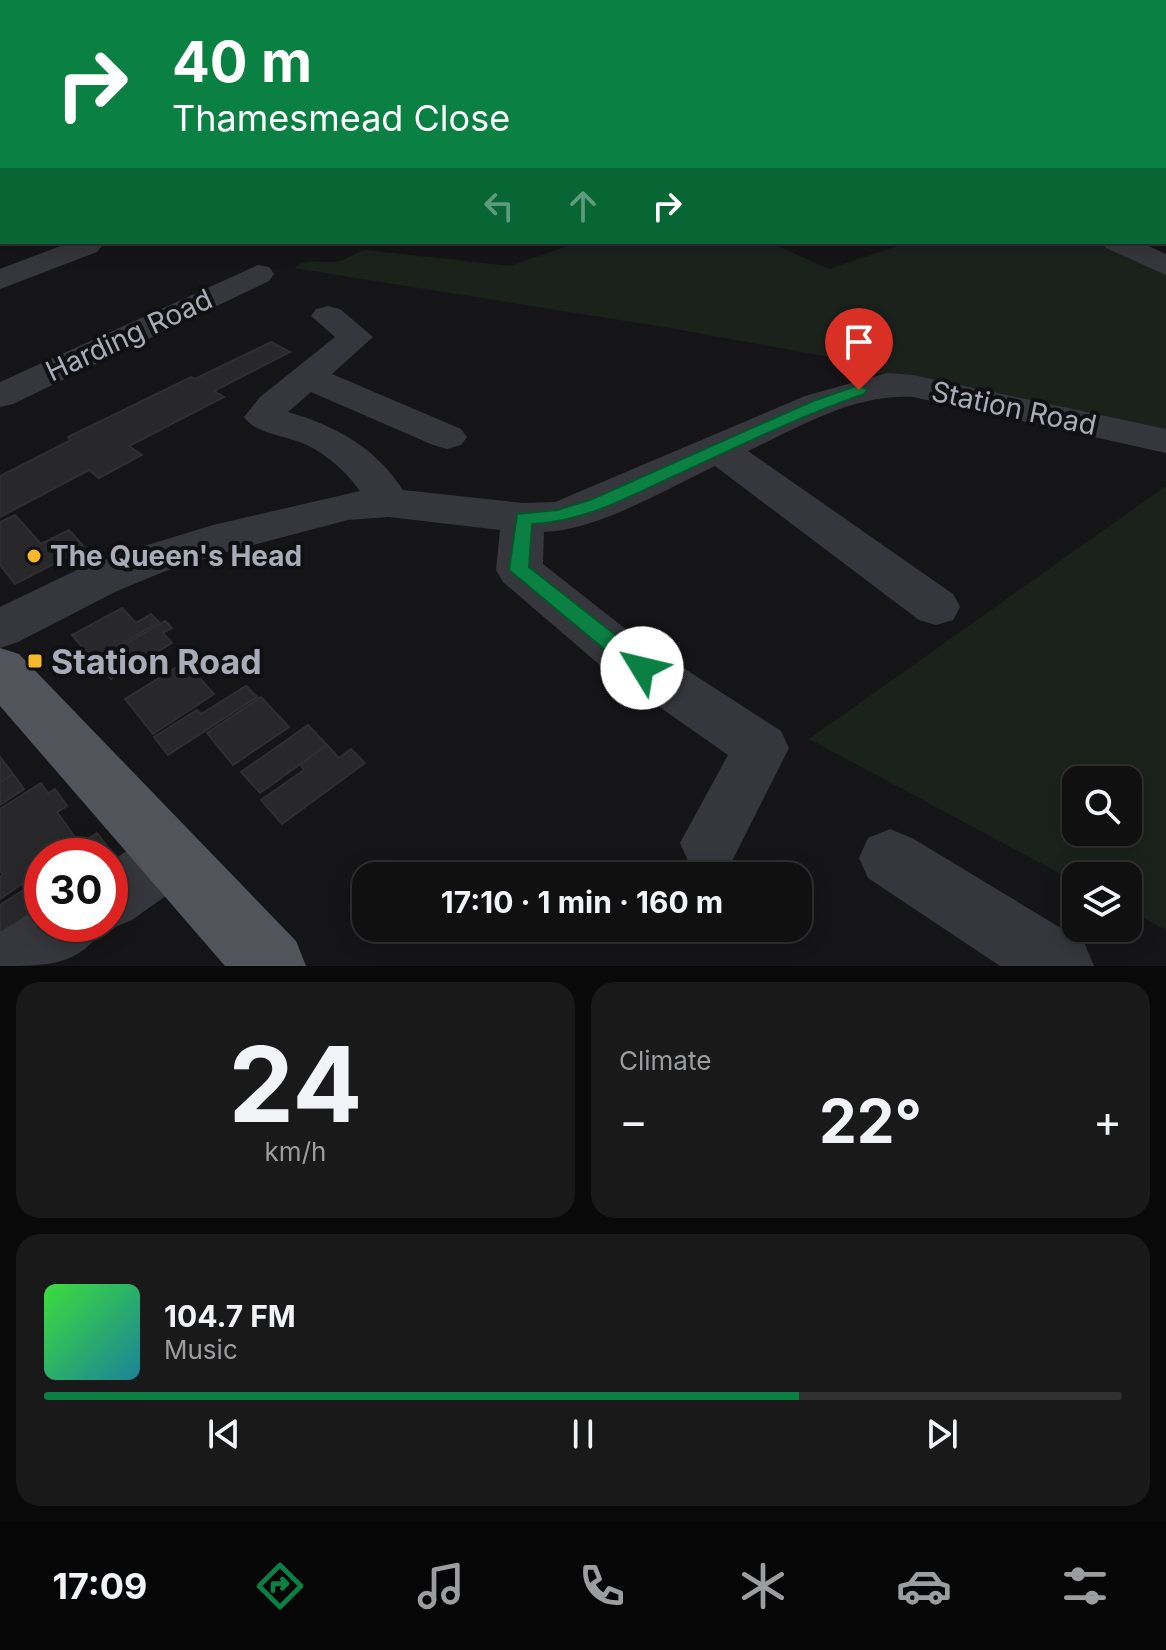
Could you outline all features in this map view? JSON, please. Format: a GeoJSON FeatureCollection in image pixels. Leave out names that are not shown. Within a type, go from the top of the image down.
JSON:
{"type":"FeatureCollection","features":[{"type":"Feature","properties":{"kind":"main road"},"geometry":{"type":"LineString","coordinates":[[0,669],[271,966]]}},
{"type":"Feature","properties":{"kind":"street"},"geometry":{"type":"LineString","coordinates":[[1120,244],[1166,266]]}},
{"type":"Feature","properties":{"kind":"street"},"geometry":{"type":"LineString","coordinates":[[0,280],[87,246]]}},
{"type":"Feature","properties":{"kind":"street","name":"Harding Road"},"geometry":{"type":"LineString","coordinates":[[0,396],[258,274]]}},
{"type":"Feature","properties":{"kind":"street"},"geometry":{"type":"LineString","coordinates":[[328,316],[356,337],[263,417],[311,430],[343,449],[376,478],[389,503]]}},
{"type":"Feature","properties":{"kind":"street"},"geometry":{"type":"LineString","coordinates":[[307,377],[447,437]]}},
{"type":"Feature","properties":{"kind":"street","name":"Station Road"},"geometry":{"type":"LineString","coordinates":[[0,629],[100,579],[147,561],[348,506],[389,503],[523,518],[558,517],[596,504],[818,404],[887,384],[913,386],[1166,441]]}},
{"type":"Feature","properties":{"kind":"street"},"geometry":{"type":"LineString","coordinates":[[720,450],[936,607]]}},
{"type":"Feature","properties":{"kind":"street"},"geometry":{"type":"LineString","coordinates":[[523,518],[519,570],[619,652],[761,748],[710,843]]}},
{"type":"Feature","properties":{"kind":"street"},"geometry":{"type":"LineString","coordinates":[[128,886],[170,857]]}},
{"type":"Feature","properties":{"kind":"street"},"geometry":{"type":"LineString","coordinates":[[890,858],[1060,966]]}},
{"type":"Feature","properties":{"kind":"street"},"geometry":{"type":"LineString","coordinates":[[7,966],[44,942]]}},
{"type":"Feature","properties":{"kind":"shaded area"},"geometry":{"type":"Polygon","coordinates":[[[572,244],[773,244],[829,269],[903,244],[1098,244],[1166,274],[1166,429],[885,377],[858,362],[670,328],[294,268],[309,262],[338,262],[366,250],[510,266],[572,244]]]}},
{"type":"Feature","properties":{"kind":"shaded area"},"geometry":{"type":"Polygon","coordinates":[[[1166,486],[1166,930],[1142,917],[1142,862],[1062,862],[1062,875],[809,739],[1166,486]]]}},
{"type":"Feature","properties":{"kind":"building"},"geometry":{"type":"Polygon","coordinates":[[[271,342],[290,352],[214,391],[224,397],[129,446],[142,455],[99,478],[89,470],[0,517],[0,476],[71,440],[68,437],[271,342]]]}},
{"type":"Feature","properties":{"kind":"building","name":"The Queen's Head"},"geometry":{"type":"Polygon","coordinates":[[[15,515],[41,544],[69,530],[85,548],[15,584],[0,565],[0,522],[15,515]]]}},
{"type":"Feature","properties":{"kind":"building"},"geometry":{"type":"Polygon","coordinates":[[[122,608],[136,623],[151,614],[159,622],[93,660],[72,635],[122,608]]]}},
{"type":"Feature","properties":{"kind":"building"},"geometry":{"type":"Polygon","coordinates":[[[165,621],[172,628],[163,633],[172,643],[111,679],[96,661],[165,621]]]}},
{"type":"Feature","properties":{"kind":"building"},"geometry":{"type":"Polygon","coordinates":[[[185,662],[214,694],[153,734],[125,699],[185,662]]]}},
{"type":"Feature","properties":{"kind":"building"},"geometry":{"type":"Polygon","coordinates":[[[246,686],[257,697],[168,755],[154,737],[197,710],[201,714],[246,686]]]}},
{"type":"Feature","properties":{"kind":"building"},"geometry":{"type":"Polygon","coordinates":[[[261,697],[289,727],[233,765],[207,733],[261,697]]]}},
{"type":"Feature","properties":{"kind":"building"},"geometry":{"type":"Polygon","coordinates":[[[308,725],[327,745],[260,793],[241,772],[308,725]]]}},
{"type":"Feature","properties":{"kind":"building"},"geometry":{"type":"Polygon","coordinates":[[[327,745],[339,758],[351,749],[365,763],[282,824],[261,800],[304,770],[300,764],[327,745]]]}},
{"type":"Feature","properties":{"kind":"building"},"geometry":{"type":"Polygon","coordinates":[[[0,757],[13,774],[0,782],[0,757]]]}},
{"type":"Feature","properties":{"kind":"building"},"geometry":{"type":"Polygon","coordinates":[[[13,774],[24,789],[0,805],[0,782],[13,774]]]}},
{"type":"Feature","properties":{"kind":"building"},"geometry":{"type":"Polygon","coordinates":[[[41,783],[48,793],[55,789],[67,806],[57,812],[76,838],[24,838],[24,882],[0,899],[0,877],[3,875],[0,870],[0,809],[41,783]]]}},
{"type":"Feature","properties":{"kind":"building"},"geometry":{"type":"Polygon","coordinates":[[[24,890],[24,930],[0,946],[0,905],[24,890]]]}},
{"type":"Feature","properties":{"kind":"place","name":"The Queen's Head"},"geometry":{"type":"Point","coordinates":[34,556]}},
{"type":"Feature","properties":{"kind":"place","name":"Station Road"},"geometry":{"type":"Point","coordinates":[35,661]}},
{"type":"Feature","properties":{"kind":"route"},"geometry":{"type":"LineString","coordinates":[[642,668],[519,570],[523,518],[558,517],[596,504],[818,404],[859,390]]}}]}
